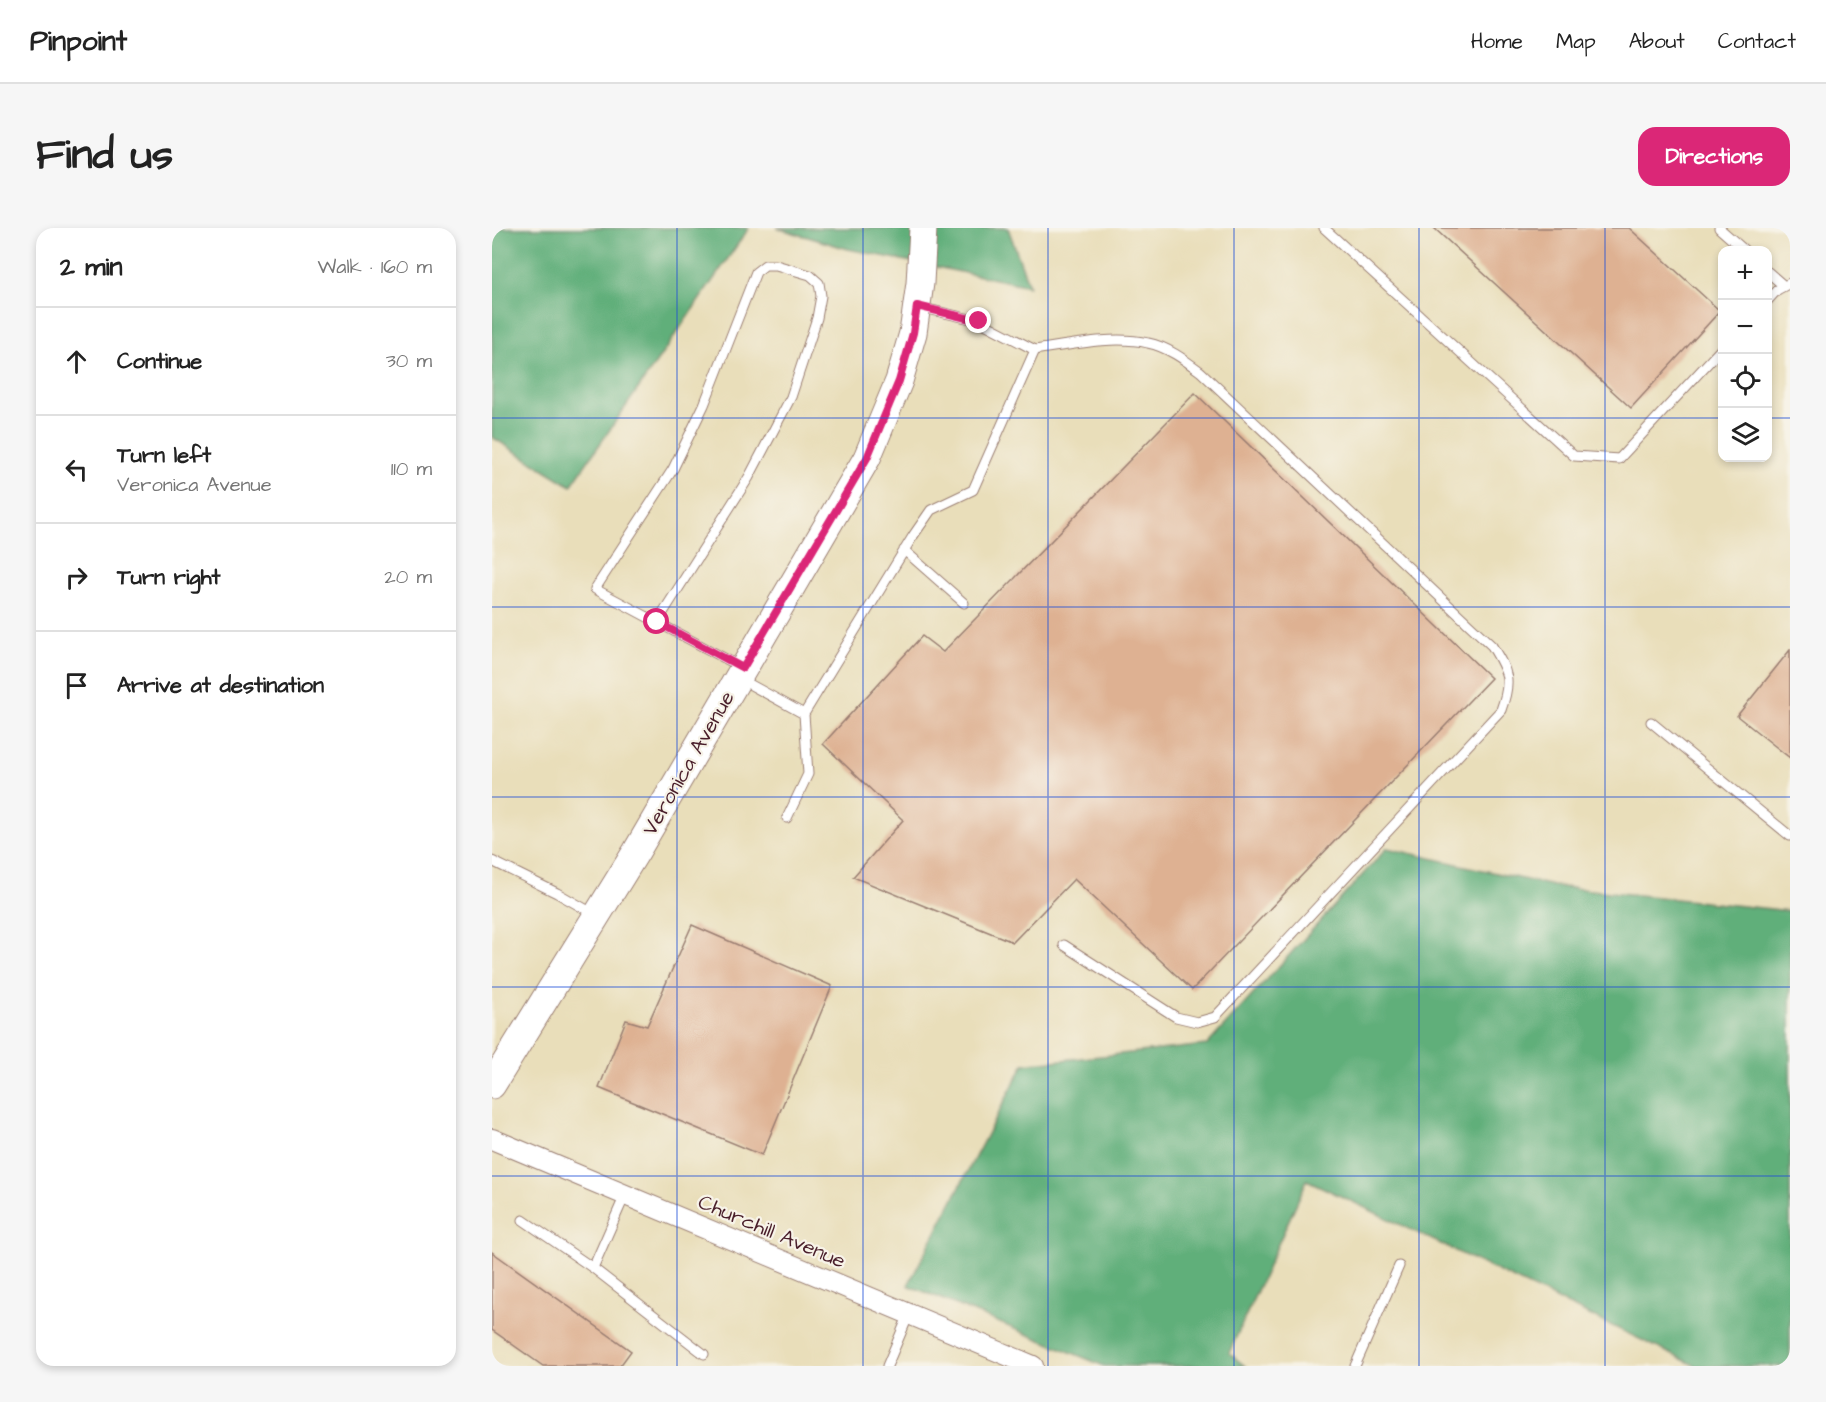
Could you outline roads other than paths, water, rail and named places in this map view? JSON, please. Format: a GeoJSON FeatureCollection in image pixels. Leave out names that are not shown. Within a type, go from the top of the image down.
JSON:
{"type":"FeatureCollection","features":[{"type":"Feature","properties":{"kind":"street","name":"Veronica Avenue"},"geometry":{"type":"LineString","coordinates":[[492,1085],[636,852],[867,458],[899,381],[913,333],[920,283],[923,228]]}},
{"type":"Feature","properties":{"kind":"street","name":"Churchill Avenue"},"geometry":{"type":"LineString","coordinates":[[492,1139],[1033,1366]]}},
{"type":"Feature","properties":{"kind":"lane"},"geometry":{"type":"LineString","coordinates":[[1324,228],[1574,456],[1619,459],[1718,352]]}},
{"type":"Feature","properties":{"kind":"lane"},"geometry":{"type":"LineString","coordinates":[[1719,228],[1739,246]]}},
{"type":"Feature","properties":{"kind":"lane"},"geometry":{"type":"LineString","coordinates":[[657,622],[749,477],[791,397],[817,318],[821,296],[819,283],[810,274],[776,265],[765,266],[756,272],[704,405],[673,469],[595,589],[657,622],[804,714]]}},
{"type":"Feature","properties":{"kind":"lane"},"geometry":{"type":"LineString","coordinates":[[1772,275],[1787,285]]}},
{"type":"Feature","properties":{"kind":"lane"},"geometry":{"type":"LineString","coordinates":[[1772,295],[1787,285]]}},
{"type":"Feature","properties":{"kind":"lane"},"geometry":{"type":"LineString","coordinates":[[917,306],[979,321],[1035,350],[1115,340],[1148,343],[1176,354],[1201,372],[1492,646],[1504,665],[1509,688],[1501,710],[1215,1017],[1197,1022],[1176,1017],[1064,945]]}},
{"type":"Feature","properties":{"kind":"lane"},"geometry":{"type":"LineString","coordinates":[[787,819],[808,774],[804,714],[931,510],[973,490],[1035,350]]}},
{"type":"Feature","properties":{"kind":"lane"},"geometry":{"type":"LineString","coordinates":[[904,550],[964,603]]}},
{"type":"Feature","properties":{"kind":"lane"},"geometry":{"type":"LineString","coordinates":[[1651,722],[1790,836]]}},
{"type":"Feature","properties":{"kind":"lane"},"geometry":{"type":"LineString","coordinates":[[492,861],[557,893],[597,916]]}},
{"type":"Feature","properties":{"kind":"lane"},"geometry":{"type":"LineString","coordinates":[[592,1268],[625,1195]]}},
{"type":"Feature","properties":{"kind":"lane"},"geometry":{"type":"LineString","coordinates":[[523,1220],[592,1268],[704,1354]]}},
{"type":"Feature","properties":{"kind":"lane"},"geometry":{"type":"LineString","coordinates":[[1355,1366],[1399,1266]]}},
{"type":"Feature","properties":{"kind":"lane"},"geometry":{"type":"LineString","coordinates":[[887,1366],[909,1314]]}}]}
